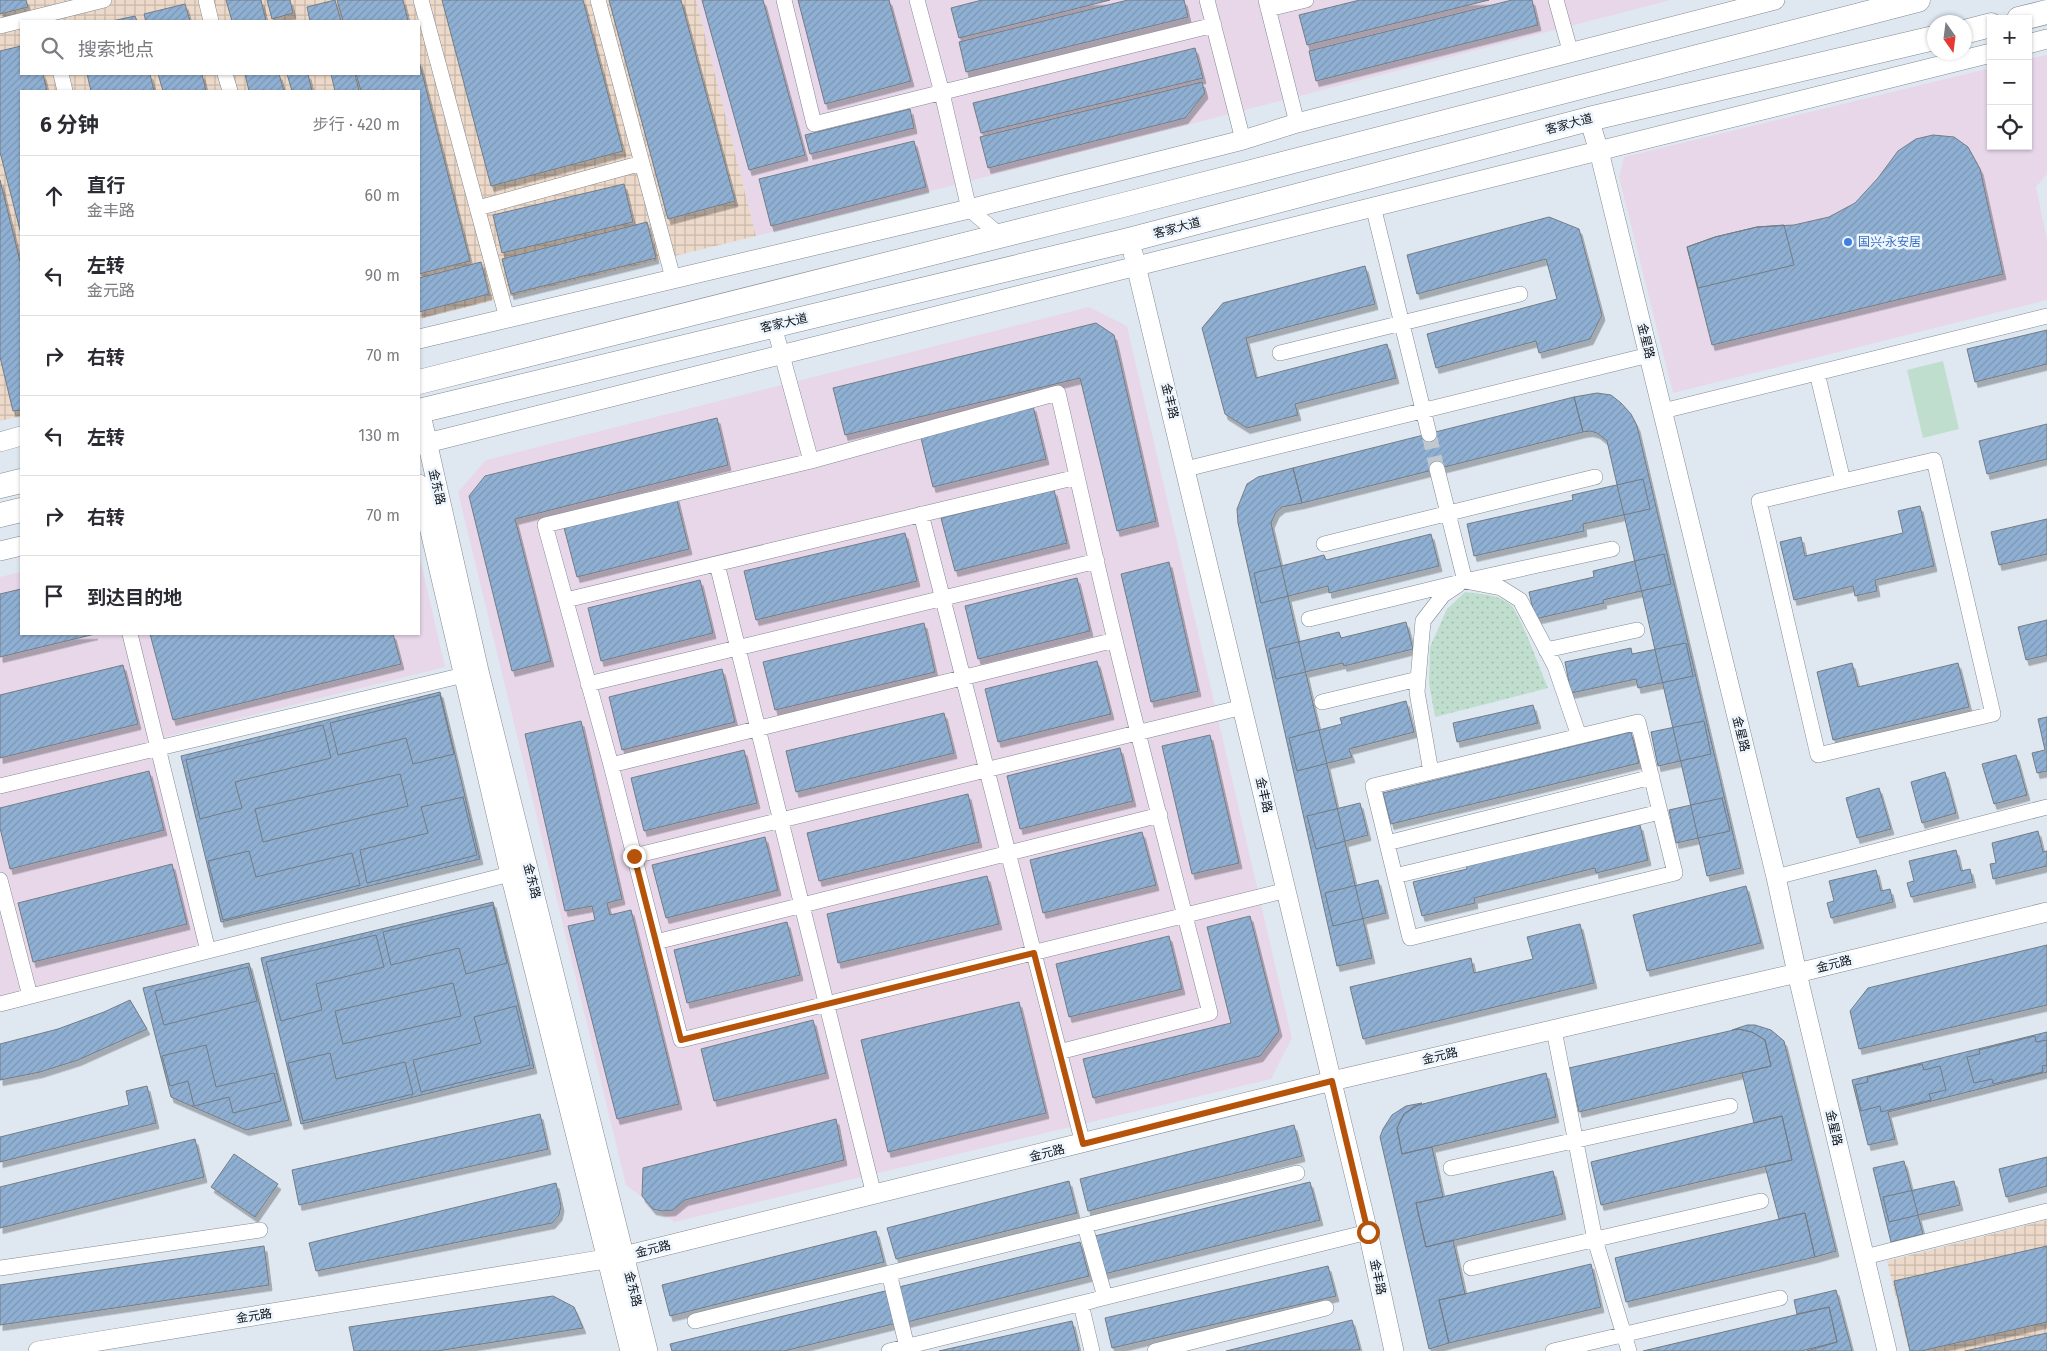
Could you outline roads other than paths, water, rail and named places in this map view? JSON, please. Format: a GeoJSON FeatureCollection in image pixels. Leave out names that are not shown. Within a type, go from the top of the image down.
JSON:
{"type":"FeatureCollection","features":[{"type":"Feature","properties":{"kind":"main road"},"geometry":{"type":"LineString","coordinates":[[420,382],[1001,236],[1918,0]]}},
{"type":"Feature","properties":{"kind":"main road"},"geometry":{"type":"LineString","coordinates":[[2032,16],[2047,12]]}},
{"type":"Feature","properties":{"kind":"main road"},"geometry":{"type":"LineString","coordinates":[[1972,30],[1987,26]]}},
{"type":"Feature","properties":{"kind":"main road","name":"客家大道"},"geometry":{"type":"LineString","coordinates":[[420,411],[1129,240],[1589,119],[1927,40]]}},
{"type":"Feature","properties":{"kind":"main road"},"geometry":{"type":"LineString","coordinates":[[0,486],[20,481]]}},
{"type":"Feature","properties":{"kind":"main road"},"geometry":{"type":"LineString","coordinates":[[0,515],[20,510]]}},
{"type":"Feature","properties":{"kind":"street"},"geometry":{"type":"LineString","coordinates":[[0,26],[45,12],[104,0]]}},
{"type":"Feature","properties":{"kind":"street"},"geometry":{"type":"LineString","coordinates":[[206,0],[211,20]]}},
{"type":"Feature","properties":{"kind":"street"},"geometry":{"type":"LineString","coordinates":[[421,0],[507,318]]}},
{"type":"Feature","properties":{"kind":"street"},"geometry":{"type":"LineString","coordinates":[[598,0],[673,278]]}},
{"type":"Feature","properties":{"kind":"street"},"geometry":{"type":"LineString","coordinates":[[784,0],[814,124],[942,94],[1214,25]]}},
{"type":"Feature","properties":{"kind":"street"},"geometry":{"type":"LineString","coordinates":[[917,0],[969,208],[1001,236]]}},
{"type":"Feature","properties":{"kind":"street"},"geometry":{"type":"LineString","coordinates":[[1208,0],[1243,140]]}},
{"type":"Feature","properties":{"kind":"street"},"geometry":{"type":"LineString","coordinates":[[1297,123],[1267,5],[1306,0]]}},
{"type":"Feature","properties":{"kind":"street"},"geometry":{"type":"LineString","coordinates":[[1556,0],[1571,54]]}},
{"type":"Feature","properties":{"kind":"street"},"geometry":{"type":"LineString","coordinates":[[420,339],[969,208],[1243,140],[1297,123],[1775,0]]}},
{"type":"Feature","properties":{"kind":"street"},"geometry":{"type":"LineString","coordinates":[[2032,43],[2047,39]]}},
{"type":"Feature","properties":{"kind":"street"},"geometry":{"type":"LineString","coordinates":[[423,444],[1987,54]]}},
{"type":"Feature","properties":{"kind":"street"},"geometry":{"type":"LineString","coordinates":[[61,75],[65,90]]}},
{"type":"Feature","properties":{"kind":"street"},"geometry":{"type":"LineString","coordinates":[[225,75],[230,90]]}},
{"type":"Feature","properties":{"kind":"street","name":"金星路"},"geometry":{"type":"LineString","coordinates":[[1589,119],[1599,151],[1776,877],[1887,1351]]}},
{"type":"Feature","properties":{"kind":"street"},"geometry":{"type":"LineString","coordinates":[[478,208],[642,163]]}},
{"type":"Feature","properties":{"kind":"street"},"geometry":{"type":"LineString","coordinates":[[1373,206],[1429,434]]}},
{"type":"Feature","properties":{"kind":"street","name":"金丰路"},"geometry":{"type":"LineString","coordinates":[[1129,240],[1137,265],[1287,890],[1368,1232],[1394,1351]]}},
{"type":"Feature","properties":{"kind":"street"},"geometry":{"type":"LineString","coordinates":[[1280,353],[1520,294]]}},
{"type":"Feature","properties":{"kind":"street"},"geometry":{"type":"LineString","coordinates":[[1663,411],[2047,316]]}},
{"type":"Feature","properties":{"kind":"street"},"geometry":{"type":"LineString","coordinates":[[774,326],[811,461]]}},
{"type":"Feature","properties":{"kind":"street"},"geometry":{"type":"LineString","coordinates":[[1186,469],[1649,355]]}},
{"type":"Feature","properties":{"kind":"street"},"geometry":{"type":"LineString","coordinates":[[1817,373],[1843,481]]}},
{"type":"Feature","properties":{"kind":"street"},"geometry":{"type":"LineString","coordinates":[[1059,1052],[1210,1013],[1185,916],[1139,732],[1115,640],[1058,393],[811,461],[545,525],[611,765],[681,1040],[1185,916],[1287,890]]}},
{"type":"Feature","properties":{"kind":"street","name":"金东路"},"geometry":{"type":"LineString","coordinates":[[420,411],[423,444],[479,671],[615,1258],[630,1351]]}},
{"type":"Feature","properties":{"kind":"street"},"geometry":{"type":"LineString","coordinates":[[1,439],[20,436]]}},
{"type":"Feature","properties":{"kind":"street"},"geometry":{"type":"LineString","coordinates":[[1934,460],[1993,714],[1818,754],[1759,501],[1843,481],[1934,460]]}},
{"type":"Feature","properties":{"kind":"street"},"geometry":{"type":"LineString","coordinates":[[1437,469],[1465,581]]}},
{"type":"Feature","properties":{"kind":"street"},"geometry":{"type":"LineString","coordinates":[[566,600],[1077,477]]}},
{"type":"Feature","properties":{"kind":"street"},"geometry":{"type":"LineString","coordinates":[[1324,544],[1595,477]]}},
{"type":"Feature","properties":{"kind":"street","name":"金东路"},"geometry":{"type":"LineString","coordinates":[[420,488],[510,874],[615,1258],[648,1351]]}},
{"type":"Feature","properties":{"kind":"street"},"geometry":{"type":"LineString","coordinates":[[921,514],[1083,1144]]}},
{"type":"Feature","properties":{"kind":"street"},"geometry":{"type":"LineString","coordinates":[[0,551],[20,546]]}},
{"type":"Feature","properties":{"kind":"street"},"geometry":{"type":"LineString","coordinates":[[1309,619],[1465,581],[1612,549]]}},
{"type":"Feature","properties":{"kind":"street"},"geometry":{"type":"LineString","coordinates":[[588,684],[1097,561]]}},
{"type":"Feature","properties":{"kind":"street"},"geometry":{"type":"LineString","coordinates":[[717,564],[874,1195]]}},
{"type":"Feature","properties":{"kind":"street"},"geometry":{"type":"LineString","coordinates":[[1431,772],[1417,692],[1423,621],[1444,595],[1465,581],[1501,588],[1520,600],[1555,666],[1579,736]]}},
{"type":"Feature","properties":{"kind":"street"},"geometry":{"type":"LineString","coordinates":[[1546,650],[1637,630]]}},
{"type":"Feature","properties":{"kind":"street"},"geometry":{"type":"LineString","coordinates":[[130,635],[208,951]]}},
{"type":"Feature","properties":{"kind":"street"},"geometry":{"type":"LineString","coordinates":[[611,765],[1115,640]]}},
{"type":"Feature","properties":{"kind":"street"},"geometry":{"type":"LineString","coordinates":[[0,786],[464,675]]}},
{"type":"Feature","properties":{"kind":"street"},"geometry":{"type":"LineString","coordinates":[[1322,702],[1418,679]]}},
{"type":"Feature","properties":{"kind":"street"},"geometry":{"type":"LineString","coordinates":[[634,856],[1243,707]]}},
{"type":"Feature","properties":{"kind":"street"},"geometry":{"type":"LineString","coordinates":[[1638,722],[1675,873],[1410,938],[1373,786],[1579,736],[1638,722]]}},
{"type":"Feature","properties":{"kind":"street"},"geometry":{"type":"LineString","coordinates":[[1387,843],[1652,777]]}},
{"type":"Feature","properties":{"kind":"street"},"geometry":{"type":"LineString","coordinates":[[1776,877],[2047,807]]}},
{"type":"Feature","properties":{"kind":"street"},"geometry":{"type":"LineString","coordinates":[[1395,876],[1660,812]]}},
{"type":"Feature","properties":{"kind":"street"},"geometry":{"type":"LineString","coordinates":[[656,942],[1160,815]]}},
{"type":"Feature","properties":{"kind":"street"},"geometry":{"type":"LineString","coordinates":[[0,1004],[510,874]]}},
{"type":"Feature","properties":{"kind":"street"},"geometry":{"type":"LineString","coordinates":[[0,880],[30,996]]}},
{"type":"Feature","properties":{"kind":"street","name":"金元路"},"geometry":{"type":"LineString","coordinates":[[38,1351],[615,1258],[1332,1081],[1797,973],[2047,912]]}},
{"type":"Feature","properties":{"kind":"street"},"geometry":{"type":"LineString","coordinates":[[1554,1030],[1595,1240],[1628,1351]]}},
{"type":"Feature","properties":{"kind":"street"},"geometry":{"type":"LineString","coordinates":[[1451,1168],[1730,1106]]}},
{"type":"Feature","properties":{"kind":"street"},"geometry":{"type":"LineString","coordinates":[[695,1321],[1297,1173]]}},
{"type":"Feature","properties":{"kind":"street"},"geometry":{"type":"LineString","coordinates":[[1470,1268],[1761,1201]]}},
{"type":"Feature","properties":{"kind":"street"},"geometry":{"type":"LineString","coordinates":[[1865,1257],[2047,1211]]}},
{"type":"Feature","properties":{"kind":"street"},"geometry":{"type":"LineString","coordinates":[[1085,1226],[1105,1297]]}},
{"type":"Feature","properties":{"kind":"street"},"geometry":{"type":"LineString","coordinates":[[0,1268],[260,1230]]}},
{"type":"Feature","properties":{"kind":"street"},"geometry":{"type":"LineString","coordinates":[[889,1351],[1368,1232]]}},
{"type":"Feature","properties":{"kind":"street"},"geometry":{"type":"LineString","coordinates":[[889,1273],[907,1346]]}},
{"type":"Feature","properties":{"kind":"street"},"geometry":{"type":"LineString","coordinates":[[1553,1351],[1780,1298]]}},
{"type":"Feature","properties":{"kind":"street"},"geometry":{"type":"LineString","coordinates":[[1081,1304],[1092,1351]]}},
{"type":"Feature","properties":{"kind":"street"},"geometry":{"type":"LineString","coordinates":[[1155,1351],[1326,1308]]}},
{"type":"Feature","properties":{"kind":"tunnel"},"geometry":{"type":"LineString","coordinates":[[1429,434],[1437,469]]}},
{"type":"Feature","properties":{"kind":"place","name":"国兴·永安居"},"geometry":{"type":"Point","coordinates":[1848,242]}}]}
